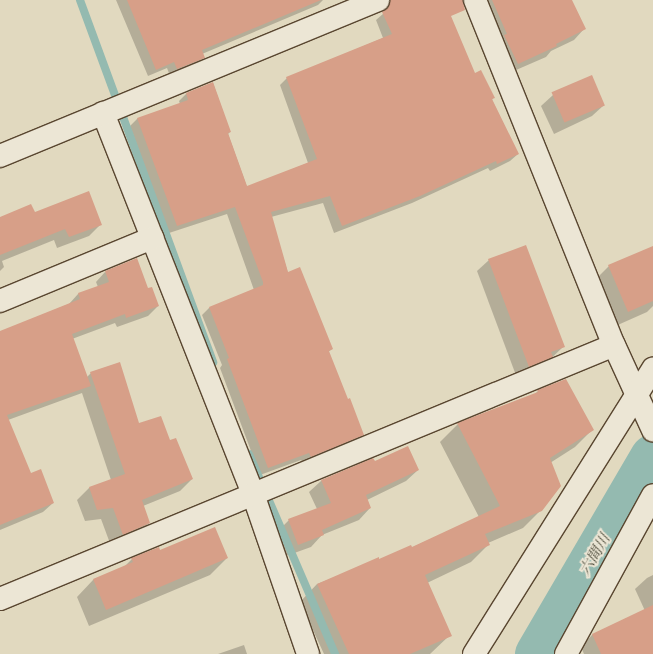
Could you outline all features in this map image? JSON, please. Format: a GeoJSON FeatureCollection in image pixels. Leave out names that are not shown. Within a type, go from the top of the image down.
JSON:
{"type":"FeatureCollection","features":[{"type":"Feature","properties":{"kind":"street"},"geometry":{"type":"LineString","coordinates":[[0,156],[378,0]]}},
{"type":"Feature","properties":{"kind":"street"},"geometry":{"type":"LineString","coordinates":[[475,0],[614,345],[653,430]]}},
{"type":"Feature","properties":{"kind":"street"},"geometry":{"type":"LineString","coordinates":[[103,114],[253,494],[308,654]]}},
{"type":"Feature","properties":{"kind":"street"},"geometry":{"type":"LineString","coordinates":[[0,301],[152,238]]}},
{"type":"Feature","properties":{"kind":"street"},"geometry":{"type":"LineString","coordinates":[[0,599],[614,345]]}},
{"type":"Feature","properties":{"kind":"street"},"geometry":{"type":"LineString","coordinates":[[474,654],[637,396],[653,368]]}},
{"type":"Feature","properties":{"kind":"street"},"geometry":{"type":"LineString","coordinates":[[566,654],[653,495]]}},
{"type":"Feature","properties":{"kind":"building"},"geometry":{"type":"Polygon","coordinates":[[[127,0],[321,0],[202,50],[205,58],[177,69],[174,62],[156,70],[127,0]]]}},
{"type":"Feature","properties":{"kind":"building"},"geometry":{"type":"Polygon","coordinates":[[[390,0],[463,0],[465,10],[451,16],[475,73],[481,70],[495,98],[492,99],[519,154],[497,164],[496,161],[420,196],[342,226],[330,196],[271,212],[288,272],[300,267],[333,349],[329,351],[348,399],[350,398],[364,435],[311,457],[309,453],[268,468],[227,359],[229,358],[209,307],[263,285],[235,207],[177,226],[137,118],[188,100],[186,93],[213,82],[231,132],[228,133],[247,186],[317,159],[286,77],[392,34],[382,12],[388,7],[390,0]]]}},
{"type":"Feature","properties":{"kind":"building"},"geometry":{"type":"Polygon","coordinates":[[[492,0],[572,0],[586,29],[556,44],[557,46],[518,64],[504,35],[507,34],[492,0]]]}},
{"type":"Feature","properties":{"kind":"building"},"geometry":{"type":"Polygon","coordinates":[[[592,75],[605,105],[564,123],[551,92],[592,75]]]}},
{"type":"Feature","properties":{"kind":"building"},"geometry":{"type":"Polygon","coordinates":[[[89,191],[102,225],[69,237],[65,229],[0,255],[0,217],[31,204],[35,212],[89,191]]]}},
{"type":"Feature","properties":{"kind":"building"},"geometry":{"type":"Polygon","coordinates":[[[526,245],[565,347],[551,352],[553,357],[529,367],[488,259],[526,245]]]}},
{"type":"Feature","properties":{"kind":"building"},"geometry":{"type":"Polygon","coordinates":[[[653,246],[653,301],[628,312],[608,265],[653,246]]]}},
{"type":"Feature","properties":{"kind":"building"},"geometry":{"type":"Polygon","coordinates":[[[137,258],[148,288],[152,287],[159,306],[126,318],[125,314],[72,334],[91,386],[7,415],[31,473],[41,469],[54,503],[0,525],[0,331],[80,299],[78,293],[109,282],[105,271],[137,258]]]}},
{"type":"Feature","properties":{"kind":"building"},"geometry":{"type":"Polygon","coordinates":[[[120,362],[139,423],[161,416],[170,440],[176,438],[193,479],[142,500],[150,523],[123,535],[113,508],[97,510],[89,487],[125,474],[90,372],[120,362]]]}},
{"type":"Feature","properties":{"kind":"building"},"geometry":{"type":"Polygon","coordinates":[[[566,379],[594,430],[550,458],[561,486],[542,511],[485,534],[490,545],[425,575],[452,636],[410,654],[349,654],[317,584],[379,557],[379,559],[411,545],[412,547],[500,506],[457,423],[538,392],[537,390],[566,379]]]}},
{"type":"Feature","properties":{"kind":"building"},"geometry":{"type":"Polygon","coordinates":[[[408,446],[419,470],[366,495],[371,508],[322,530],[324,535],[298,545],[288,519],[331,503],[321,480],[373,458],[375,461],[408,446]]]}},
{"type":"Feature","properties":{"kind":"building"},"geometry":{"type":"Polygon","coordinates":[[[215,527],[228,558],[106,610],[93,579],[133,562],[131,558],[159,547],[160,550],[215,527]]]}},
{"type":"Feature","properties":{"kind":"building"},"geometry":{"type":"Polygon","coordinates":[[[653,605],[653,654],[601,654],[592,634],[653,605]]]}},
{"type":"Feature","properties":{"kind":"waterway"},"geometry":{"type":"LineString","coordinates":[[80,0],[213,362]]}},
{"type":"Feature","properties":{"kind":"waterway"},"geometry":{"type":"LineString","coordinates":[[249,454],[335,654]]}},
{"type":"Feature","properties":{"kind":"waterway","name":"六間川"},"geometry":{"type":"LineString","coordinates":[[538,654],[653,457]]}}]}
